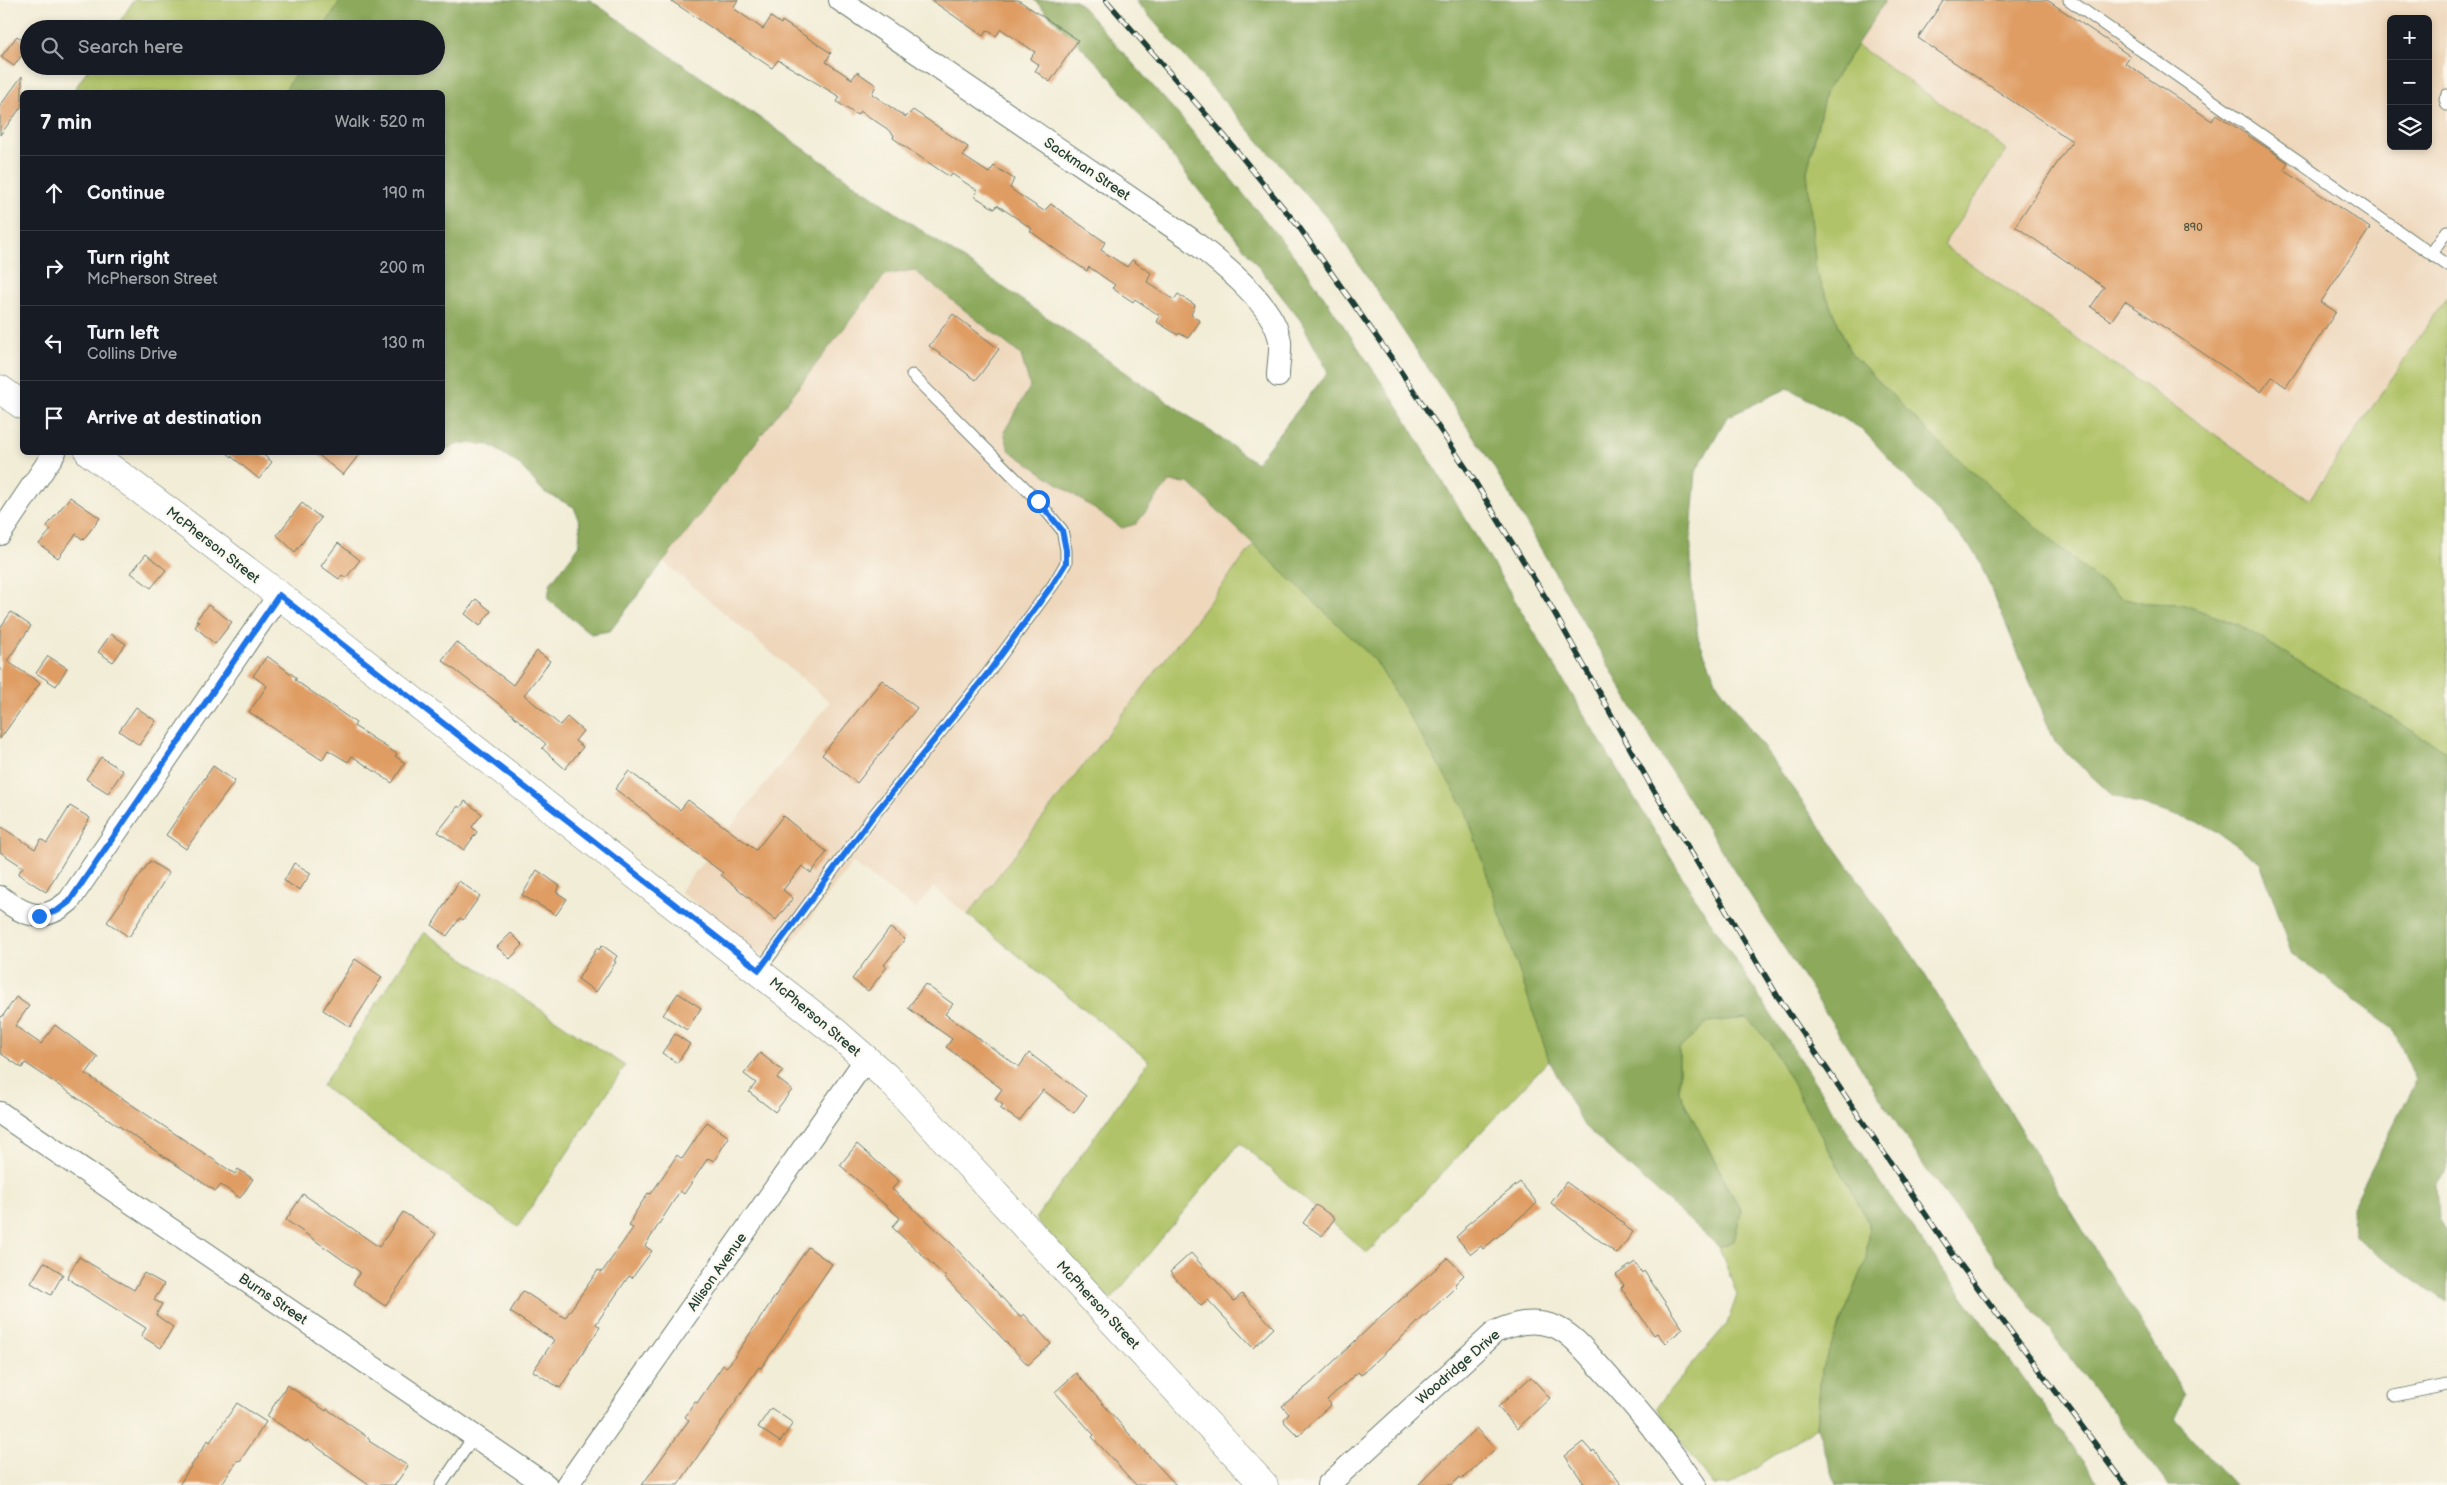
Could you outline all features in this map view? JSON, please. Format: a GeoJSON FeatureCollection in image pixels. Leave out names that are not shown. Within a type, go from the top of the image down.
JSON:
{"type":"FeatureCollection","features":[{"type":"Feature","properties":{"kind":"street","name":"Sackman Street"},"geometry":{"type":"LineString","coordinates":[[840,0],[1189,238],[1229,270],[1256,297],[1276,328],[1280,342],[1278,376]]}},
{"type":"Feature","properties":{"kind":"street"},"geometry":{"type":"LineString","coordinates":[[0,389],[20,404]]}},
{"type":"Feature","properties":{"kind":"street"},"geometry":{"type":"LineString","coordinates":[[0,534],[53,455]]}},
{"type":"Feature","properties":{"kind":"street","name":"McPherson Street"},"geometry":{"type":"LineString","coordinates":[[93,455],[279,595],[759,970],[866,1059],[913,1105],[1264,1485]]}},
{"type":"Feature","properties":{"kind":"street"},"geometry":{"type":"LineString","coordinates":[[0,897],[27,914],[39,916],[57,911],[69,902],[279,595]]}},
{"type":"Feature","properties":{"kind":"street","name":"Allison Avenue"},"geometry":{"type":"LineString","coordinates":[[567,1485],[866,1059]]}},
{"type":"Feature","properties":{"kind":"street","name":"Burns Street"},"geometry":{"type":"LineString","coordinates":[[0,1113],[540,1483]]}},
{"type":"Feature","properties":{"kind":"street","name":"Woodridge Drive"},"geometry":{"type":"LineString","coordinates":[[1328,1485],[1495,1332],[1512,1324],[1532,1321],[1555,1327],[1575,1340],[1646,1418],[1695,1485]]}},
{"type":"Feature","properties":{"kind":"lane"},"geometry":{"type":"LineString","coordinates":[[2069,0],[2447,264]]}},
{"type":"Feature","properties":{"kind":"lane"},"geometry":{"type":"LineString","coordinates":[[2431,254],[2447,230]]}},
{"type":"Feature","properties":{"kind":"lane"},"geometry":{"type":"LineString","coordinates":[[759,970],[873,816],[988,673],[1053,584],[1066,563],[1066,550],[1062,530],[1038,501],[912,375]]}},
{"type":"Feature","properties":{"kind":"lane"},"geometry":{"type":"LineString","coordinates":[[2394,1396],[2447,1385]]}},
{"type":"Feature","properties":{"kind":"lane"},"geometry":{"type":"LineString","coordinates":[[441,1485],[474,1436]]}},
{"type":"Feature","properties":{"kind":"shaded area"},"geometry":{"type":"Polygon","coordinates":[[[1886,0],[2447,0],[2447,297],[2310,500],[1943,245],[2007,150],[1857,45],[1886,0]]]}},
{"type":"Feature","properties":{"kind":"shaded area"},"geometry":{"type":"Polygon","coordinates":[[[914,270],[1021,355],[1030,387],[1004,432],[1136,524],[1169,482],[1189,483],[1254,544],[968,915],[933,887],[916,909],[852,863],[775,966],[680,891],[830,702],[662,561],[885,275],[914,270]]]}},
{"type":"Feature","properties":{"kind":"green space"},"geometry":{"type":"Polygon","coordinates":[[[134,0],[341,0],[329,20],[121,20],[134,0]]]}},
{"type":"Feature","properties":{"kind":"green space"},"geometry":{"type":"Polygon","coordinates":[[[341,0],[590,0],[1256,463],[1328,372],[1301,321],[1107,73],[1034,0],[1076,0],[1177,113],[1308,273],[1396,404],[1695,898],[1883,1187],[2101,1485],[1836,1485],[1817,1427],[1821,1370],[1866,1261],[1869,1223],[1771,1044],[1747,1018],[1708,1022],[1679,1049],[1679,1092],[1741,1212],[1734,1241],[1719,1247],[1584,1126],[1549,1060],[1465,809],[1375,660],[1189,483],[1169,482],[1136,524],[1122,528],[1009,450],[1004,432],[1030,387],[1021,355],[914,270],[885,275],[610,631],[591,634],[548,599],[550,584],[579,546],[580,524],[574,507],[544,492],[520,465],[490,445],[462,443],[445,449],[445,90],[285,90],[294,75],[445,75],[445,20],[329,20],[341,0]]]}},
{"type":"Feature","properties":{"kind":"green space"},"geometry":{"type":"Polygon","coordinates":[[[1135,0],[1886,0],[1825,93],[1807,172],[1816,271],[1850,352],[1940,444],[2089,573],[2121,597],[2145,603],[2182,604],[2239,625],[2447,752],[2447,1170],[2436,1184],[2438,1219],[2447,1232],[2447,1302],[2353,1236],[2352,1207],[2416,1080],[2393,1029],[2293,954],[2260,862],[2208,826],[2112,795],[2055,742],[1977,555],[1862,429],[1788,388],[1727,417],[1696,471],[1691,533],[1691,579],[1698,638],[1717,683],[1915,959],[2185,1395],[2174,1418],[2234,1485],[2168,1485],[1926,1169],[1656,748],[1492,464],[1332,224],[1135,0]]]}},
{"type":"Feature","properties":{"kind":"green space"},"geometry":{"type":"Polygon","coordinates":[[[1857,45],[2007,150],[1943,245],[2309,500],[2447,297],[2447,752],[2239,625],[2182,604],[2145,603],[2121,597],[2089,573],[1940,444],[1850,352],[1816,271],[1807,172],[1825,93],[1857,45]]]}},
{"type":"Feature","properties":{"kind":"green space"},"geometry":{"type":"Polygon","coordinates":[[[84,75],[294,75],[285,90],[74,90],[84,75]]]}},
{"type":"Feature","properties":{"kind":"green space"},"geometry":{"type":"Polygon","coordinates":[[[1254,544],[1375,660],[1465,808],[1549,1060],[1367,1253],[1240,1143],[1111,1300],[1035,1219],[1149,1061],[968,915],[1254,544]]]}},
{"type":"Feature","properties":{"kind":"green space"},"geometry":{"type":"Polygon","coordinates":[[[424,932],[625,1066],[518,1227],[322,1086],[424,932]]]}},
{"type":"Feature","properties":{"kind":"green space"},"geometry":{"type":"Polygon","coordinates":[[[1748,1018],[1771,1044],[1869,1223],[1866,1261],[1821,1370],[1817,1427],[1729,1485],[1713,1485],[1656,1407],[1727,1324],[1737,1295],[1719,1247],[1734,1241],[1741,1211],[1679,1092],[1679,1049],[1707,1022],[1748,1018]]]}},
{"type":"Feature","properties":{"kind":"building"},"geometry":{"type":"Polygon","coordinates":[[[670,0],[738,0],[733,8],[763,29],[771,17],[781,24],[782,21],[831,53],[826,62],[852,79],[857,72],[876,85],[872,94],[898,112],[906,117],[913,110],[968,147],[963,156],[989,173],[994,166],[1014,179],[1010,188],[1018,194],[1044,211],[1051,204],[1105,242],[1101,250],[1127,267],[1132,260],[1151,273],[1147,282],[1174,300],[1178,294],[1195,305],[1191,315],[1200,321],[1188,338],[1179,333],[1178,335],[1157,322],[1160,316],[1135,299],[1133,302],[1112,288],[1115,285],[1089,267],[1087,271],[1066,257],[1030,231],[1032,229],[997,205],[995,209],[974,196],[978,191],[952,174],[950,177],[917,155],[893,138],[894,135],[886,128],[860,111],[857,115],[837,102],[840,97],[778,60],[772,68],[670,0]]]}},
{"type":"Feature","properties":{"kind":"building"},"geometry":{"type":"Polygon","coordinates":[[[931,0],[1018,0],[1078,40],[1050,82],[1035,71],[1039,65],[1030,59],[1035,52],[1001,29],[996,36],[987,30],[983,36],[931,0]]]}},
{"type":"Feature","properties":{"kind":"building"},"geometry":{"type":"Polygon","coordinates":[[[1944,0],[2047,0],[2130,56],[2125,63],[2212,121],[2216,114],[2273,152],[2288,163],[2284,170],[2370,228],[2321,302],[2336,312],[2286,387],[2272,377],[2261,392],[2125,301],[2111,321],[2091,307],[2104,287],[2015,226],[2072,141],[1918,38],[1944,0]]]}},
{"type":"Feature","properties":{"kind":"building"},"geometry":{"type":"Polygon","coordinates":[[[17,36],[20,38],[20,58],[14,66],[1,57],[17,36]]]}},
{"type":"Feature","properties":{"kind":"building"},"geometry":{"type":"Polygon","coordinates":[[[22,76],[20,109],[0,135],[0,106],[22,76]]]}},
{"type":"Feature","properties":{"kind":"building"},"geometry":{"type":"Polygon","coordinates":[[[953,314],[999,349],[976,380],[929,346],[953,314]]]}},
{"type":"Feature","properties":{"kind":"building"},"geometry":{"type":"Polygon","coordinates":[[[230,455],[264,455],[272,462],[259,479],[230,455]]]}},
{"type":"Feature","properties":{"kind":"building"},"geometry":{"type":"Polygon","coordinates":[[[319,455],[359,455],[343,475],[319,455]]]}},
{"type":"Feature","properties":{"kind":"building"},"geometry":{"type":"Polygon","coordinates":[[[70,497],[100,518],[83,540],[76,534],[58,558],[39,544],[51,530],[47,526],[70,497]]]}},
{"type":"Feature","properties":{"kind":"building"},"geometry":{"type":"Polygon","coordinates":[[[302,503],[321,518],[295,552],[277,535],[302,503]]]}},
{"type":"Feature","properties":{"kind":"building"},"geometry":{"type":"Polygon","coordinates":[[[338,543],[360,560],[346,578],[342,575],[339,579],[321,566],[338,543]]]}},
{"type":"Feature","properties":{"kind":"building"},"geometry":{"type":"Polygon","coordinates":[[[146,554],[166,570],[151,588],[131,573],[146,554]]]}},
{"type":"Feature","properties":{"kind":"building"},"geometry":{"type":"Polygon","coordinates":[[[476,599],[491,611],[480,626],[465,614],[476,599]]]}},
{"type":"Feature","properties":{"kind":"building"},"geometry":{"type":"Polygon","coordinates":[[[208,605],[232,622],[215,644],[195,627],[199,622],[196,620],[208,605]]]}},
{"type":"Feature","properties":{"kind":"building"},"geometry":{"type":"Polygon","coordinates":[[[11,612],[31,626],[7,661],[40,683],[0,739],[0,628],[11,612]]]}},
{"type":"Feature","properties":{"kind":"building"},"geometry":{"type":"Polygon","coordinates":[[[111,634],[126,644],[113,662],[98,652],[111,634]]]}},
{"type":"Feature","properties":{"kind":"building"},"geometry":{"type":"Polygon","coordinates":[[[456,642],[513,685],[537,651],[550,661],[524,695],[560,725],[567,717],[583,731],[575,741],[583,747],[565,769],[542,748],[546,744],[507,710],[442,660],[456,642]]]}},
{"type":"Feature","properties":{"kind":"building"},"geometry":{"type":"Polygon","coordinates":[[[48,656],[67,668],[56,686],[36,673],[48,656]]]}},
{"type":"Feature","properties":{"kind":"building"},"geometry":{"type":"Polygon","coordinates":[[[267,656],[297,678],[295,680],[356,723],[354,726],[397,754],[395,756],[405,763],[392,783],[352,756],[348,762],[328,750],[322,760],[249,712],[267,686],[253,676],[267,656]]]}},
{"type":"Feature","properties":{"kind":"building"},"geometry":{"type":"Polygon","coordinates":[[[882,680],[917,708],[857,783],[822,755],[882,680]]]}},
{"type":"Feature","properties":{"kind":"building"},"geometry":{"type":"Polygon","coordinates":[[[136,707],[156,721],[139,745],[119,731],[136,707]]]}},
{"type":"Feature","properties":{"kind":"building"},"geometry":{"type":"Polygon","coordinates":[[[101,757],[123,771],[108,793],[86,779],[101,757]]]}},
{"type":"Feature","properties":{"kind":"building"},"geometry":{"type":"Polygon","coordinates":[[[213,766],[235,781],[186,849],[166,835],[213,766]]]}},
{"type":"Feature","properties":{"kind":"building"},"geometry":{"type":"Polygon","coordinates":[[[629,771],[680,810],[688,800],[756,850],[783,816],[827,852],[811,873],[802,866],[783,890],[793,898],[776,920],[721,875],[723,873],[657,824],[648,814],[615,789],[629,771]]]}},
{"type":"Feature","properties":{"kind":"building"},"geometry":{"type":"Polygon","coordinates":[[[465,801],[482,814],[472,827],[477,832],[464,850],[438,832],[458,806],[460,808],[465,801]]]}},
{"type":"Feature","properties":{"kind":"building"},"geometry":{"type":"Polygon","coordinates":[[[70,806],[90,818],[46,892],[18,874],[23,867],[0,852],[0,826],[35,849],[41,839],[47,843],[70,806]]]}},
{"type":"Feature","properties":{"kind":"building"},"geometry":{"type":"Polygon","coordinates":[[[150,861],[169,873],[129,937],[107,922],[150,861]]]}},
{"type":"Feature","properties":{"kind":"building"},"geometry":{"type":"Polygon","coordinates":[[[294,863],[311,873],[300,890],[284,881],[294,863]]]}},
{"type":"Feature","properties":{"kind":"building"},"geometry":{"type":"Polygon","coordinates":[[[537,870],[560,886],[556,892],[567,899],[556,915],[522,895],[537,870]]]}},
{"type":"Feature","properties":{"kind":"building"},"geometry":{"type":"Polygon","coordinates":[[[459,881],[480,896],[463,920],[460,918],[447,936],[432,925],[459,881]]]}},
{"type":"Feature","properties":{"kind":"building"},"geometry":{"type":"Polygon","coordinates":[[[890,928],[905,939],[884,965],[887,967],[868,991],[852,979],[890,928]]]}},
{"type":"Feature","properties":{"kind":"building"},"geometry":{"type":"Polygon","coordinates":[[[511,933],[523,945],[510,959],[497,947],[511,933]]]}},
{"type":"Feature","properties":{"kind":"building"},"geometry":{"type":"Polygon","coordinates":[[[602,945],[617,956],[614,961],[616,962],[596,992],[578,979],[597,948],[599,950],[602,945]]]}},
{"type":"Feature","properties":{"kind":"building"},"geometry":{"type":"Polygon","coordinates":[[[355,959],[382,977],[350,1027],[323,1010],[355,959]]]}},
{"type":"Feature","properties":{"kind":"building"},"geometry":{"type":"Polygon","coordinates":[[[925,984],[953,1004],[945,1014],[1019,1067],[1029,1053],[1086,1096],[1074,1113],[1043,1090],[1019,1121],[1000,1108],[1003,1105],[995,1099],[1002,1089],[946,1047],[952,1039],[908,1008],[925,984]]]}},
{"type":"Feature","properties":{"kind":"building"},"geometry":{"type":"Polygon","coordinates":[[[678,993],[701,1008],[687,1030],[663,1015],[678,993]]]}},
{"type":"Feature","properties":{"kind":"building"},"geometry":{"type":"Polygon","coordinates":[[[16,997],[29,1006],[15,1026],[41,1044],[55,1025],[98,1057],[86,1074],[235,1174],[238,1169],[253,1179],[240,1198],[221,1185],[216,1191],[209,1187],[27,1064],[25,1063],[22,1068],[0,1053],[0,1016],[2,1017],[16,997]]]}},
{"type":"Feature","properties":{"kind":"building"},"geometry":{"type":"Polygon","coordinates":[[[675,1034],[690,1044],[677,1063],[662,1053],[675,1034]]]}},
{"type":"Feature","properties":{"kind":"building"},"geometry":{"type":"Polygon","coordinates":[[[760,1053],[783,1071],[777,1078],[792,1090],[775,1112],[749,1092],[756,1083],[744,1074],[760,1053]]]}},
{"type":"Feature","properties":{"kind":"building"},"geometry":{"type":"Polygon","coordinates":[[[707,1122],[729,1137],[714,1161],[708,1158],[684,1194],[680,1191],[645,1246],[652,1251],[632,1278],[629,1276],[596,1324],[600,1327],[560,1388],[533,1371],[554,1340],[510,1312],[523,1291],[565,1318],[598,1270],[602,1272],[633,1228],[629,1226],[633,1216],[648,1193],[651,1194],[677,1155],[682,1159],[707,1122]]]}},
{"type":"Feature","properties":{"kind":"building"},"geometry":{"type":"Polygon","coordinates":[[[857,1144],[899,1181],[892,1189],[952,1244],[1020,1317],[1024,1314],[1051,1344],[1028,1365],[946,1277],[892,1227],[900,1218],[840,1165],[857,1144]]]}},
{"type":"Feature","properties":{"kind":"building"},"geometry":{"type":"Polygon","coordinates":[[[1520,1182],[1537,1203],[1483,1249],[1481,1246],[1471,1254],[1456,1237],[1466,1228],[1464,1227],[1520,1182]]]}},
{"type":"Feature","properties":{"kind":"building"},"geometry":{"type":"Polygon","coordinates":[[[1566,1182],[1624,1223],[1623,1225],[1633,1232],[1617,1254],[1551,1203],[1566,1182]]]}},
{"type":"Feature","properties":{"kind":"building"},"geometry":{"type":"Polygon","coordinates":[[[303,1194],[379,1247],[403,1212],[436,1234],[385,1306],[353,1284],[360,1272],[286,1220],[303,1194]]]}},
{"type":"Feature","properties":{"kind":"building"},"geometry":{"type":"Polygon","coordinates":[[[1316,1205],[1335,1218],[1322,1236],[1303,1223],[1316,1205]]]}},
{"type":"Feature","properties":{"kind":"building"},"geometry":{"type":"Polygon","coordinates":[[[808,1247],[832,1264],[780,1341],[761,1368],[759,1367],[678,1485],[642,1485],[689,1420],[685,1417],[695,1402],[697,1403],[723,1365],[726,1367],[731,1362],[808,1247]]]}},
{"type":"Feature","properties":{"kind":"building"},"geometry":{"type":"Polygon","coordinates":[[[1191,1253],[1234,1301],[1242,1294],[1274,1328],[1253,1348],[1208,1300],[1201,1306],[1170,1272],[1191,1253]]]}},
{"type":"Feature","properties":{"kind":"building"},"geometry":{"type":"Polygon","coordinates":[[[79,1257],[134,1290],[144,1273],[164,1284],[154,1300],[162,1304],[156,1315],[173,1327],[161,1348],[141,1336],[146,1328],[67,1278],[79,1257]]]}},
{"type":"Feature","properties":{"kind":"building"},"geometry":{"type":"Polygon","coordinates":[[[1448,1258],[1464,1275],[1455,1284],[1457,1286],[1361,1375],[1358,1372],[1327,1400],[1331,1404],[1298,1436],[1285,1423],[1284,1419],[1289,1414],[1282,1406],[1311,1383],[1373,1324],[1448,1258]]]}},
{"type":"Feature","properties":{"kind":"building"},"geometry":{"type":"Polygon","coordinates":[[[44,1262],[63,1274],[51,1295],[31,1283],[44,1262]]]}},
{"type":"Feature","properties":{"kind":"building"},"geometry":{"type":"Polygon","coordinates":[[[1635,1262],[1642,1273],[1644,1271],[1683,1329],[1665,1343],[1657,1333],[1654,1335],[1621,1288],[1624,1285],[1616,1275],[1635,1262]]]}},
{"type":"Feature","properties":{"kind":"building"},"geometry":{"type":"Polygon","coordinates":[[[1076,1373],[1176,1485],[1136,1485],[1092,1437],[1094,1435],[1055,1392],[1076,1373]]]}},
{"type":"Feature","properties":{"kind":"building"},"geometry":{"type":"Polygon","coordinates":[[[1531,1377],[1550,1398],[1517,1429],[1498,1407],[1531,1377]]]}},
{"type":"Feature","properties":{"kind":"building"},"geometry":{"type":"Polygon","coordinates":[[[287,1385],[326,1411],[327,1409],[370,1439],[369,1441],[408,1466],[395,1485],[370,1485],[307,1440],[306,1442],[267,1416],[287,1385]]]}},
{"type":"Feature","properties":{"kind":"building"},"geometry":{"type":"Polygon","coordinates":[[[237,1403],[266,1422],[240,1461],[238,1460],[221,1485],[179,1485],[208,1440],[210,1442],[237,1403]]]}},
{"type":"Feature","properties":{"kind":"building"},"geometry":{"type":"Polygon","coordinates":[[[771,1408],[793,1423],[780,1442],[758,1427],[771,1408]]]}},
{"type":"Feature","properties":{"kind":"building"},"geometry":{"type":"Polygon","coordinates":[[[1476,1428],[1495,1449],[1462,1479],[1460,1477],[1452,1485],[1418,1485],[1476,1428]]]}},
{"type":"Feature","properties":{"kind":"building"},"geometry":{"type":"Polygon","coordinates":[[[1583,1442],[1592,1452],[1594,1450],[1622,1485],[1585,1485],[1565,1456],[1583,1442]]]}},
{"type":"Feature","properties":{"kind":"railway"},"geometry":{"type":"LineString","coordinates":[[1106,0],[1218,128],[1299,227],[1395,363],[1472,477],[1550,605],[1650,784],[1778,997],[1954,1256],[2126,1485]]}},
{"type":"Feature","properties":{"kind":"route"},"geometry":{"type":"LineString","coordinates":[[39,916],[49,915],[69,902],[279,595],[759,970],[873,816],[988,673],[1053,584],[1066,563],[1066,550],[1062,530],[1038,501]]}}]}
